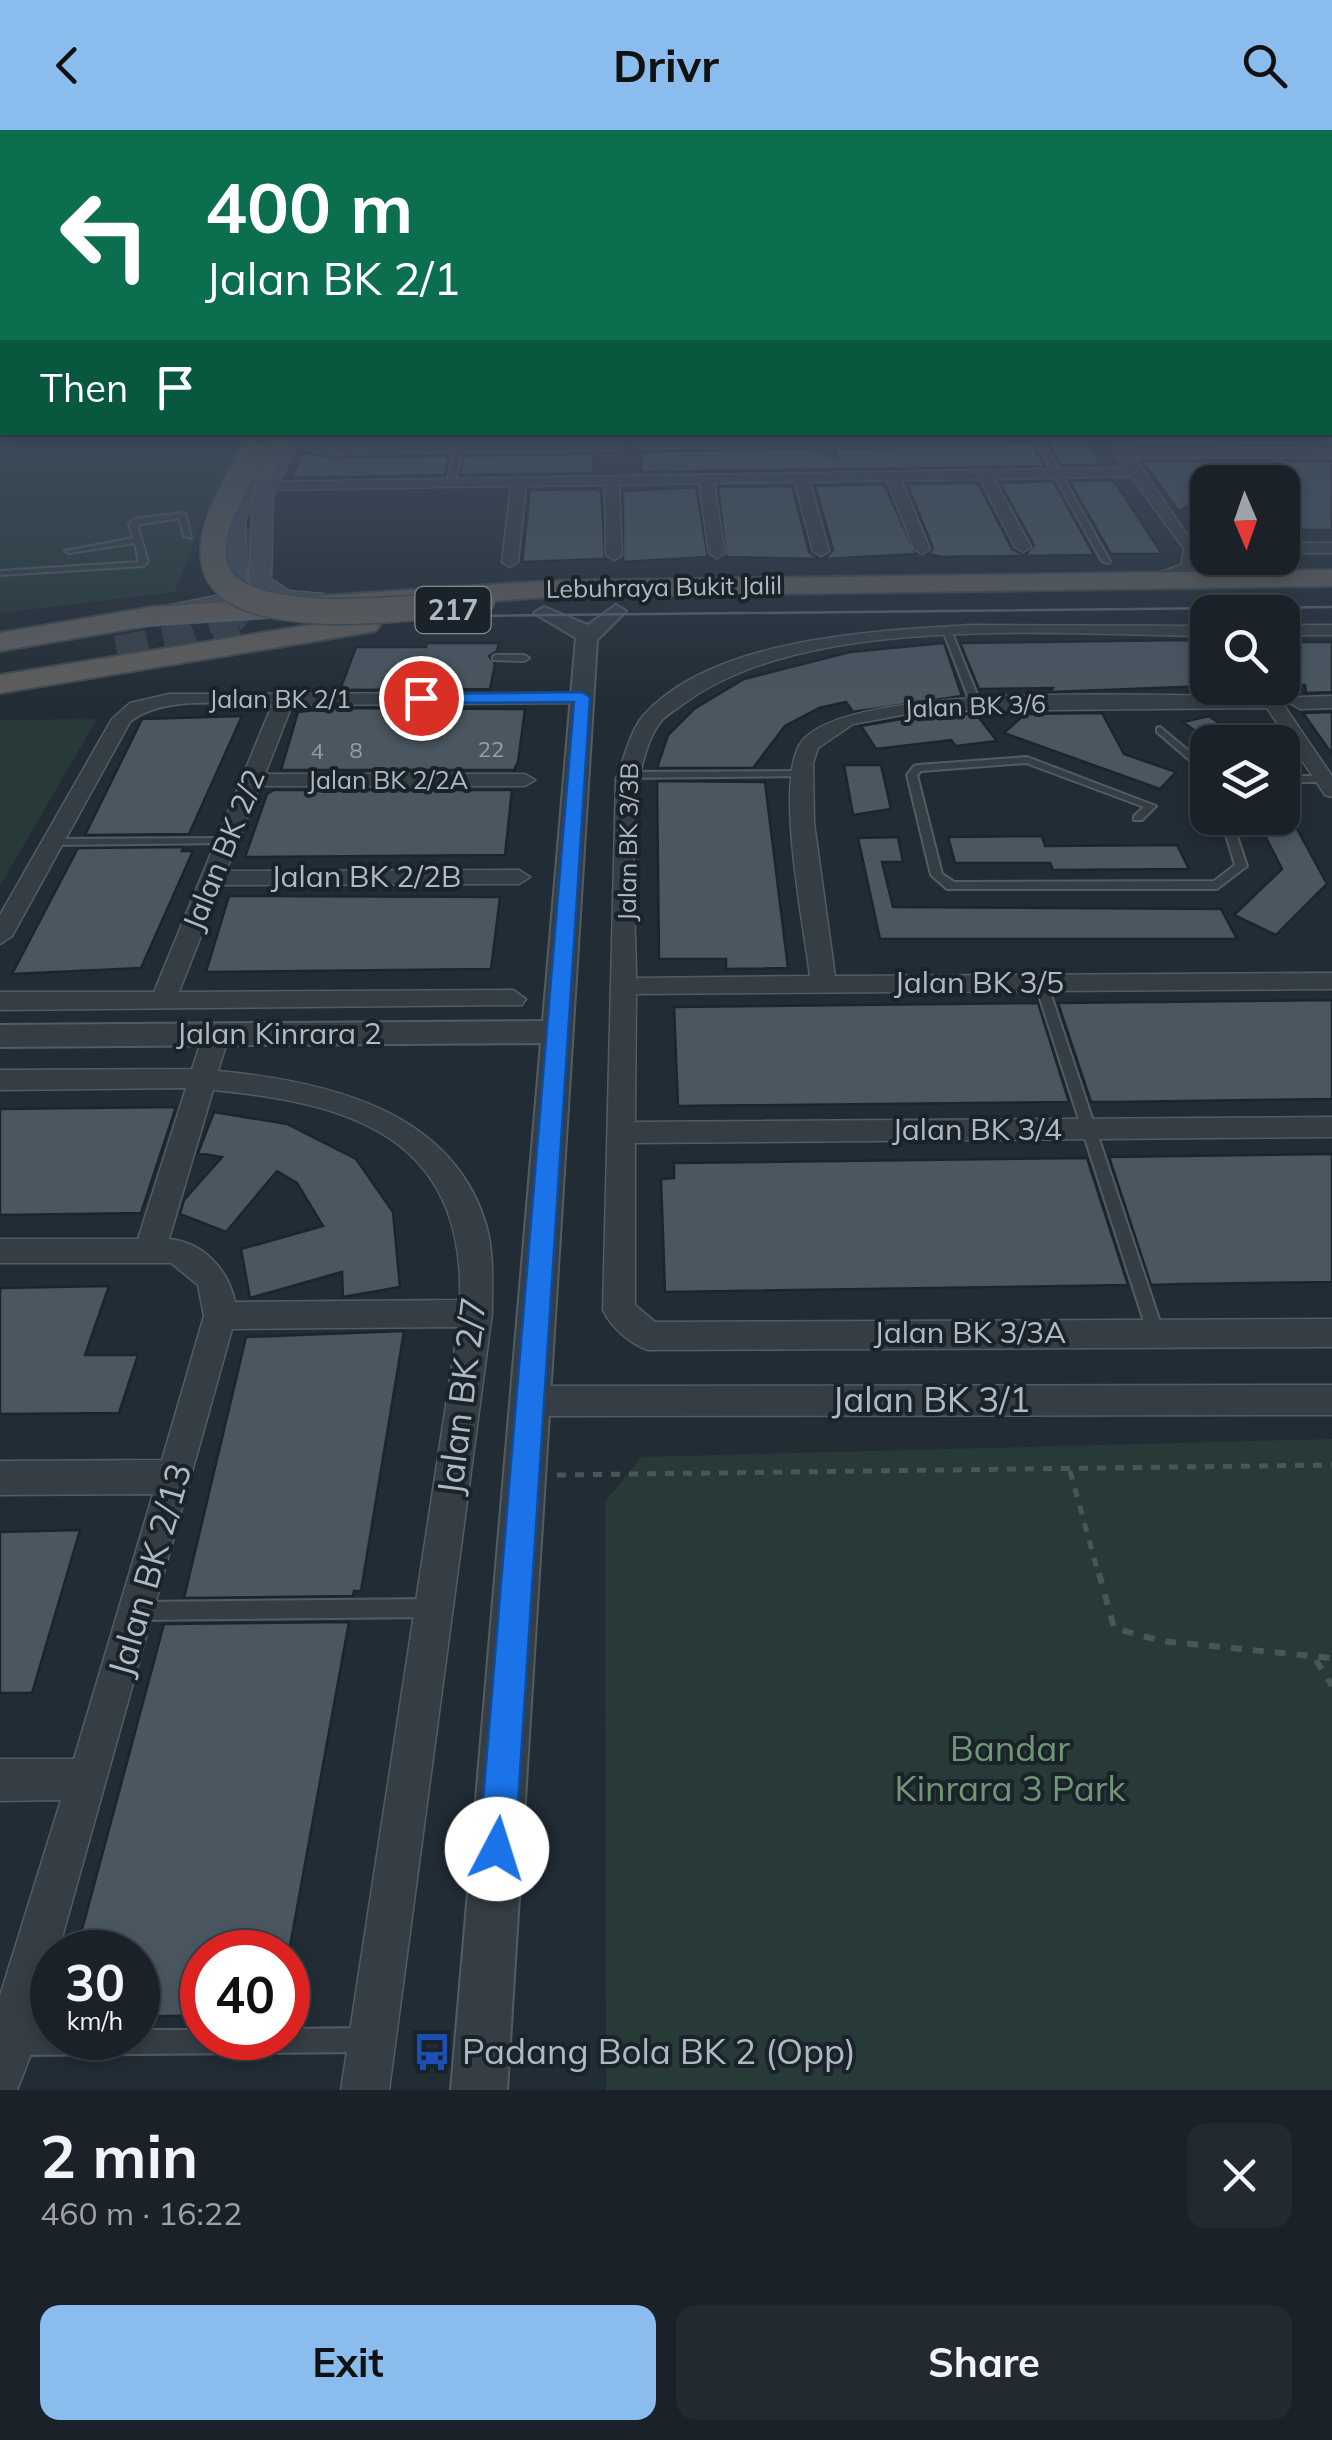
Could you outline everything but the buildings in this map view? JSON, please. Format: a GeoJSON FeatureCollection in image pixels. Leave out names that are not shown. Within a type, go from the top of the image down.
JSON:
{"type":"FeatureCollection","features":[{"type":"Feature","properties":{"kind":"highway"},"geometry":{"type":"LineString","coordinates":[[221,523],[214,558],[220,582],[242,598],[272,608],[313,610],[634,598],[685,604]]}},
{"type":"Feature","properties":{"kind":"highway","name":"Lebuhraya Bukit Jalil"},"geometry":{"type":"LineString","coordinates":[[0,642],[152,616],[366,598],[568,588],[1332,578]]}},
{"type":"Feature","properties":{"kind":"highway","name":"Lebuhraya Bukit Jalil"},"geometry":{"type":"LineString","coordinates":[[0,660],[390,614],[685,604],[1332,594]]}},
{"type":"Feature","properties":{"kind":"highway"},"geometry":{"type":"LineString","coordinates":[[0,684],[340,628],[737,603]]}},
{"type":"Feature","properties":{"kind":"highway"},"geometry":{"type":"LineString","coordinates":[[0,670],[117,652]]}},
{"type":"Feature","properties":{"kind":"main road"},"geometry":{"type":"LineString","coordinates":[[152,616],[224,602],[236,593],[236,523]]}},
{"type":"Feature","properties":{"kind":"main road"},"geometry":{"type":"LineString","coordinates":[[260,523],[263,588],[285,598],[366,598]]}},
{"type":"Feature","properties":{"kind":"street"},"geometry":{"type":"LineString","coordinates":[[510,562],[514,523]]}},
{"type":"Feature","properties":{"kind":"street"},"geometry":{"type":"LineString","coordinates":[[614,555],[615,523]]}},
{"type":"Feature","properties":{"kind":"street"},"geometry":{"type":"LineString","coordinates":[[713,523],[717,553]]}},
{"type":"Feature","properties":{"kind":"street"},"geometry":{"type":"LineString","coordinates":[[814,523],[822,551]]}},
{"type":"Feature","properties":{"kind":"street"},"geometry":{"type":"LineString","coordinates":[[912,523],[922,549]]}},
{"type":"Feature","properties":{"kind":"street"},"geometry":{"type":"LineString","coordinates":[[1011,523],[1023,547]]}},
{"type":"Feature","properties":{"kind":"street"},"geometry":{"type":"LineString","coordinates":[[1300,548],[1332,548]]}},
{"type":"Feature","properties":{"kind":"street"},"geometry":{"type":"LineString","coordinates":[[1159,578],[1190,563]]}},
{"type":"Feature","properties":{"kind":"street"},"geometry":{"type":"LineString","coordinates":[[587,638],[616,610]]}},
{"type":"Feature","properties":{"kind":"street"},"geometry":{"type":"LineString","coordinates":[[480,2090],[587,638],[579,627],[544,613]]}},
{"type":"Feature","properties":{"kind":"street"},"geometry":{"type":"LineString","coordinates":[[1300,630],[1332,630]]}},
{"type":"Feature","properties":{"kind":"street","name":"Jalan BK 3/3B"},"geometry":{"type":"LineString","coordinates":[[619,1310],[626,774],[633,744],[651,713],[668,698],[702,680],[770,654],[825,641],[948,633],[1190,631]]}},
{"type":"Feature","properties":{"kind":"street","name":"Jalan BK 2/1"},"geometry":{"type":"LineString","coordinates":[[53,842],[122,718],[158,701],[582,697]]}},
{"type":"Feature","properties":{"kind":"street","name":"Jalan BK 3/6"},"geometry":{"type":"LineString","coordinates":[[800,774],[810,744],[845,721],[896,709],[1190,697]]}},
{"type":"Feature","properties":{"kind":"street","name":"Jalan BK 2/2"},"geometry":{"type":"LineString","coordinates":[[163,1000],[284,700]]}},
{"type":"Feature","properties":{"kind":"street"},"geometry":{"type":"LineString","coordinates":[[1300,702],[1332,702]]}},
{"type":"Feature","properties":{"kind":"street"},"geometry":{"type":"LineString","coordinates":[[1275,705],[1328,785]]}},
{"type":"Feature","properties":{"kind":"street"},"geometry":{"type":"LineString","coordinates":[[800,774],[824,984]]}},
{"type":"Feature","properties":{"kind":"street","name":"Jalan BK 2/2A"},"geometry":{"type":"LineString","coordinates":[[252,780],[525,780]]}},
{"type":"Feature","properties":{"kind":"street"},"geometry":{"type":"LineString","coordinates":[[0,936],[53,842]]}},
{"type":"Feature","properties":{"kind":"street","name":"Jalan BK 2/2B"},"geometry":{"type":"LineString","coordinates":[[212,878],[519,877]]}},
{"type":"Feature","properties":{"kind":"street","name":"Jalan BK 3/5"},"geometry":{"type":"LineString","coordinates":[[626,986],[1332,981]]}},
{"type":"Feature","properties":{"kind":"street"},"geometry":{"type":"LineString","coordinates":[[0,1000],[513,999]]}},
{"type":"Feature","properties":{"kind":"street","name":"Jalan Kinrara 2"},"geometry":{"type":"LineString","coordinates":[[0,1036],[558,1032]]}},
{"type":"Feature","properties":{"kind":"street"},"geometry":{"type":"LineString","coordinates":[[150,1250],[216,1035]]}},
{"type":"Feature","properties":{"kind":"street","name":"Jalan BK 2/7"},"geometry":{"type":"LineString","coordinates":[[0,1080],[203,1078],[279,1086],[348,1103],[377,1118],[435,1162],[456,1188],[471,1223],[477,1265],[476,1313],[365,2090]]}},
{"type":"Feature","properties":{"kind":"street","name":"Jalan BK 3/4"},"geometry":{"type":"LineString","coordinates":[[623,1133],[1332,1127]]}},
{"type":"Feature","properties":{"kind":"street"},"geometry":{"type":"LineString","coordinates":[[0,1250],[174,1251],[197,1261],[214,1278],[220,1316],[476,1313]]}},
{"type":"Feature","properties":{"kind":"street","name":"Jalan BK 3/3A"},"geometry":{"type":"LineString","coordinates":[[619,1310],[648,1336],[1332,1333]]}},
{"type":"Feature","properties":{"kind":"street","name":"Jalan BK 2/13"},"geometry":{"type":"LineString","coordinates":[[6,2058],[177,1477],[220,1316]]}},
{"type":"Feature","properties":{"kind":"street","name":"Jalan BK 3/1"},"geometry":{"type":"LineString","coordinates":[[530,1401],[1332,1400]]}},
{"type":"Feature","properties":{"kind":"street"},"geometry":{"type":"LineString","coordinates":[[0,1478],[177,1477]]}},
{"type":"Feature","properties":{"kind":"street"},"geometry":{"type":"LineString","coordinates":[[0,1780],[89,1779]]}},
{"type":"Feature","properties":{"kind":"lane"},"geometry":{"type":"LineString","coordinates":[[0,573],[126,568],[144,561],[134,523]]}},
{"type":"Feature","properties":{"kind":"lane"},"geometry":{"type":"LineString","coordinates":[[183,523],[188,536]]}},
{"type":"Feature","properties":{"kind":"lane"},"geometry":{"type":"LineString","coordinates":[[1083,523],[1106,561]]}},
{"type":"Feature","properties":{"kind":"lane"},"geometry":{"type":"LineString","coordinates":[[68,551],[138,540]]}},
{"type":"Feature","properties":{"kind":"lane"},"geometry":{"type":"LineString","coordinates":[[948,633],[976,704]]}},
{"type":"Feature","properties":{"kind":"lane"},"geometry":{"type":"LineString","coordinates":[[496,658],[524,658]]}},
{"type":"Feature","properties":{"kind":"lane"},"geometry":{"type":"LineString","coordinates":[[1160,730],[1190,758]]}},
{"type":"Feature","properties":{"kind":"lane"},"geometry":{"type":"LineString","coordinates":[[1138,818],[1152,806],[1027,760],[918,768],[912,775],[937,875],[951,886],[1217,886],[1242,866],[1232,835]]}},
{"type":"Feature","properties":{"kind":"lane"},"geometry":{"type":"LineString","coordinates":[[626,774],[800,774]]}},
{"type":"Feature","properties":{"kind":"lane"},"geometry":{"type":"LineString","coordinates":[[1300,782],[1328,785]]}},
{"type":"Feature","properties":{"kind":"lane"},"geometry":{"type":"LineString","coordinates":[[53,842],[227,841]]}},
{"type":"Feature","properties":{"kind":"lane"},"geometry":{"type":"LineString","coordinates":[[1041,983],[1155,1331]]}},
{"type":"Feature","properties":{"kind":"lane"},"geometry":{"type":"LineString","coordinates":[[138,1611],[434,1608]]}},
{"type":"Feature","properties":{"kind":"lane"},"geometry":{"type":"LineString","coordinates":[[6,2058],[374,2040]]}},
{"type":"Feature","properties":{"kind":"path"},"geometry":{"type":"LineString","coordinates":[[525,1475],[1332,1466]]}},
{"type":"Feature","properties":{"kind":"path"},"geometry":{"type":"LineString","coordinates":[[1070,1471],[1114,1628],[1161,1640],[1332,1658]]}},
{"type":"Feature","properties":{"kind":"path"},"geometry":{"type":"LineString","coordinates":[[1315,1659],[1332,1686]]}},
{"type":"Feature","properties":{"kind":"green space"},"geometry":{"type":"Polygon","coordinates":[[[0,523],[201,523],[175,592],[0,613],[0,523]]]}},
{"type":"Feature","properties":{"kind":"green space"},"geometry":{"type":"Polygon","coordinates":[[[97,719],[0,886],[0,720],[97,719]]]}},
{"type":"Feature","properties":{"kind":"green space","name":"Bandar Kinrara 3 Park"},"geometry":{"type":"Polygon","coordinates":[[[1332,1439],[1332,2090],[606,2090],[605,1502],[641,1457],[1332,1439]]]}},
{"type":"Feature","properties":{"kind":"tunnel"},"geometry":{"type":"LineString","coordinates":[[233,620],[251,600],[251,523]]}},
{"type":"Feature","properties":{"kind":"tunnel"},"geometry":{"type":"LineString","coordinates":[[117,652],[192,637],[233,620]]}},
{"type":"Feature","properties":{"kind":"tram line"},"geometry":{"type":"LineString","coordinates":[[0,645],[139,626],[265,618],[1332,607]]}},
{"type":"Feature","properties":{"kind":"place","name":"Padang Bola BK 2 (Opp)"},"geometry":{"type":"Point","coordinates":[432,2052]}},
{"type":"Feature","properties":{"kind":"route"},"geometry":{"type":"LineString","coordinates":[[421,698],[582,697],[497,1849]]}}]}
